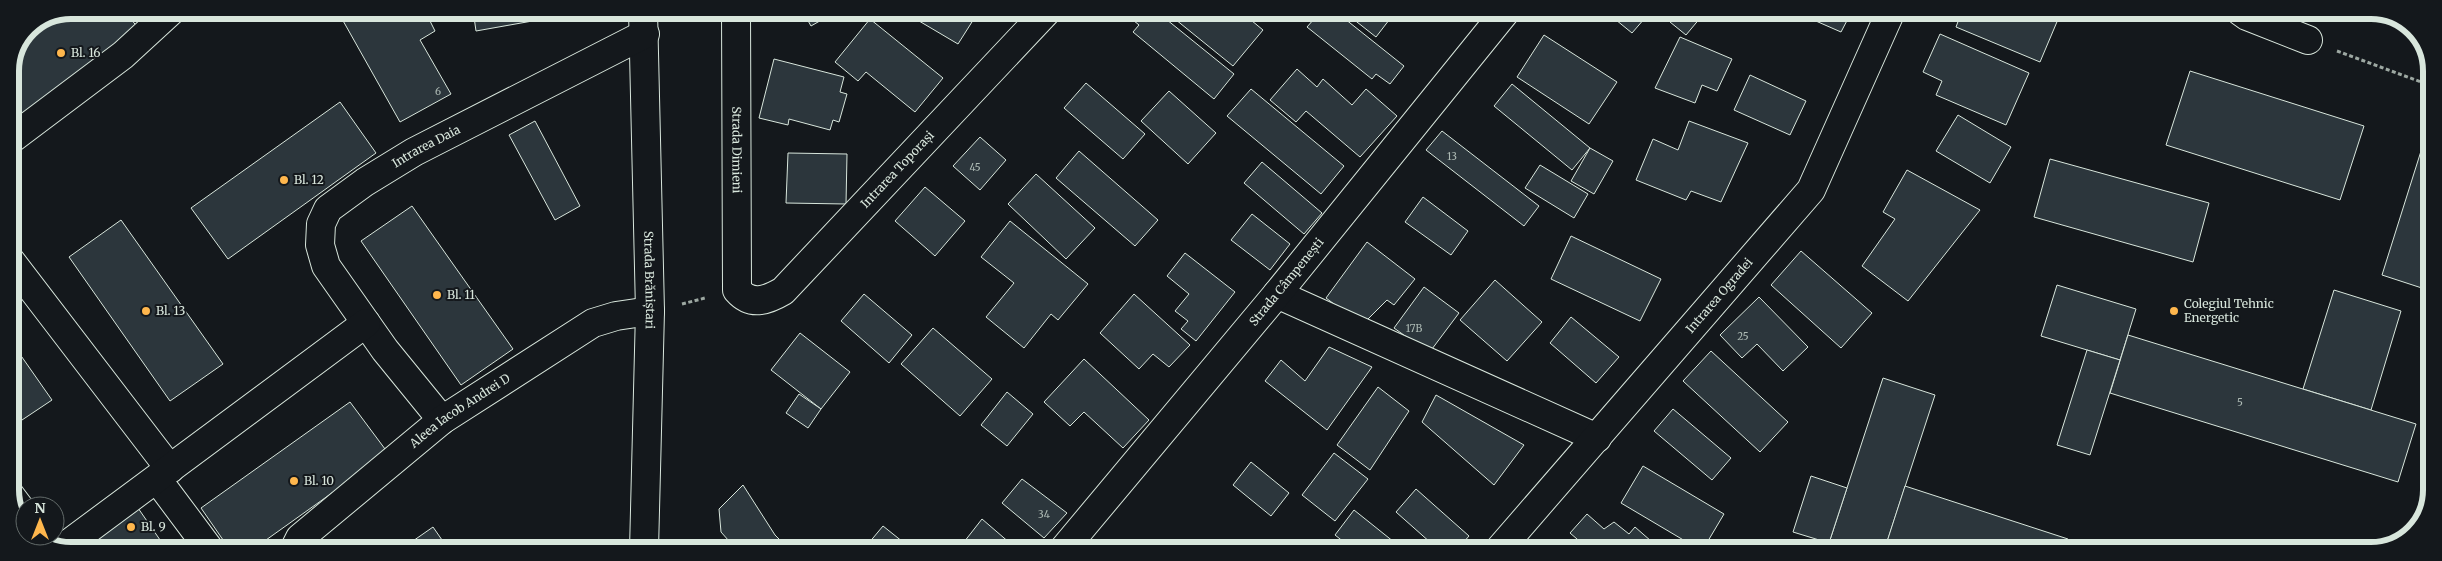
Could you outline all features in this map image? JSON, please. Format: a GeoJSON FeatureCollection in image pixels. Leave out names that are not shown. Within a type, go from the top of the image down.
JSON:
{"type":"FeatureCollection","features":[{"type":"Feature","properties":{"kind":"street"},"geometry":{"type":"LineString","coordinates":[[19,133],[123,55],[162,19]]}},
{"type":"Feature","properties":{"kind":"street","name":"Strada Dimieni"},"geometry":{"type":"LineString","coordinates":[[736,19],[737,290]]}},
{"type":"Feature","properties":{"kind":"street","name":"Intrarea Toporași"},"geometry":{"type":"LineString","coordinates":[[737,290],[745,298],[758,301],[771,298],[783,291],[1039,19]]}},
{"type":"Feature","properties":{"kind":"street","name":"Strada Câmpenești"},"geometry":{"type":"LineString","coordinates":[[1070,542],[1277,294],[1500,19]]}},
{"type":"Feature","properties":{"kind":"street","name":"Intrarea Ogradei"},"geometry":{"type":"LineString","coordinates":[[1505,542],[1812,190],[1887,19]]}},
{"type":"Feature","properties":{"kind":"street"},"geometry":{"type":"LineString","coordinates":[[2255,19],[2308,40]]}},
{"type":"Feature","properties":{"kind":"street","name":"Strada Brăniștari"},"geometry":{"type":"LineString","coordinates":[[644,22],[650,311],[644,542]]}},
{"type":"Feature","properties":{"kind":"street","name":"Intrarea Daia"},"geometry":{"type":"LineString","coordinates":[[442,420],[366,323],[326,266],[320,246],[321,224],[328,209],[364,182],[414,152],[644,22]]}},
{"type":"Feature","properties":{"kind":"street"},"geometry":{"type":"LineString","coordinates":[[19,273],[164,474],[205,542]]}},
{"type":"Feature","properties":{"kind":"street"},"geometry":{"type":"LineString","coordinates":[[1277,294],[1597,438]]}},
{"type":"Feature","properties":{"kind":"street","name":"Aleea Iacob Andrei D"},"geometry":{"type":"LineString","coordinates":[[298,542],[300,538],[442,420],[593,323],[616,316],[650,311]]}},
{"type":"Feature","properties":{"kind":"street"},"geometry":{"type":"LineString","coordinates":[[71,542],[366,323]]}},
{"type":"Feature","properties":{"kind":"path"},"geometry":{"type":"LineString","coordinates":[[2308,40],[2423,83]]}},
{"type":"Feature","properties":{"kind":"building","name":"Bl. 16"},"geometry":{"type":"Polygon","coordinates":[[[131,19],[138,28],[19,116],[20,61],[28,42],[42,28],[61,20],[131,19]]]}},
{"type":"Feature","properties":{"kind":"building"},"geometry":{"type":"Polygon","coordinates":[[[342,19],[429,19],[435,31],[420,40],[451,94],[400,122],[342,19]]]}},
{"type":"Feature","properties":{"kind":"building"},"geometry":{"type":"Polygon","coordinates":[[[474,19],[538,20],[476,31],[474,19]]]}},
{"type":"Feature","properties":{"kind":"building"},"geometry":{"type":"Polygon","coordinates":[[[807,19],[823,19],[811,26],[807,19]]]}},
{"type":"Feature","properties":{"kind":"building"},"geometry":{"type":"Polygon","coordinates":[[[870,19],[943,78],[915,112],[866,72],[858,81],[835,62],[870,19]]]}},
{"type":"Feature","properties":{"kind":"building"},"geometry":{"type":"Polygon","coordinates":[[[916,19],[974,19],[958,44],[916,19]]]}},
{"type":"Feature","properties":{"kind":"building"},"geometry":{"type":"Polygon","coordinates":[[[1132,19],[1166,19],[1234,74],[1214,99],[1133,32],[1139,25],[1132,19]]]}},
{"type":"Feature","properties":{"kind":"building"},"geometry":{"type":"Polygon","coordinates":[[[1175,19],[1250,19],[1263,30],[1233,66],[1175,19]]]}},
{"type":"Feature","properties":{"kind":"building"},"geometry":{"type":"Polygon","coordinates":[[[1314,19],[1345,19],[1404,66],[1390,84],[1376,74],[1372,79],[1307,27],[1314,19]]]}},
{"type":"Feature","properties":{"kind":"building"},"geometry":{"type":"Polygon","coordinates":[[[1353,19],[1390,19],[1376,37],[1353,19]]]}},
{"type":"Feature","properties":{"kind":"building"},"geometry":{"type":"Polygon","coordinates":[[[1615,19],[1644,19],[1632,33],[1615,19]]]}},
{"type":"Feature","properties":{"kind":"building"},"geometry":{"type":"Polygon","coordinates":[[[1672,19],[1699,19],[1686,35],[1670,22],[1672,19]]]}},
{"type":"Feature","properties":{"kind":"building"},"geometry":{"type":"Polygon","coordinates":[[[1811,19],[1848,19],[1841,32],[1811,19]]]}},
{"type":"Feature","properties":{"kind":"building"},"geometry":{"type":"Polygon","coordinates":[[[1959,19],[2058,19],[2040,62],[1956,27],[1959,19]]]}},
{"type":"Feature","properties":{"kind":"building"},"geometry":{"type":"Polygon","coordinates":[[[1940,34],[2029,73],[2006,125],[1936,95],[1942,81],[1923,72],[1940,34]]]}},
{"type":"Feature","properties":{"kind":"building"},"geometry":{"type":"Polygon","coordinates":[[[1544,35],[1617,82],[1589,124],[1517,77],[1544,35]]]}},
{"type":"Feature","properties":{"kind":"building"},"geometry":{"type":"Polygon","coordinates":[[[1680,37],[1732,59],[1717,91],[1702,85],[1695,103],[1655,88],[1680,37]]]}},
{"type":"Feature","properties":{"kind":"building"},"geometry":{"type":"Polygon","coordinates":[[[774,59],[844,77],[840,92],[847,94],[839,122],[833,120],[830,130],[789,119],[788,125],[759,118],[774,59]]]}},
{"type":"Feature","properties":{"kind":"building"},"geometry":{"type":"Polygon","coordinates":[[[1297,69],[1317,87],[1323,79],[1352,105],[1366,89],[1397,116],[1360,157],[1306,111],[1296,122],[1270,100],[1297,69]]]}},
{"type":"Feature","properties":{"kind":"building"},"geometry":{"type":"Polygon","coordinates":[[[2190,71],[2364,126],[2340,200],[2166,145],[2190,71]]]}},
{"type":"Feature","properties":{"kind":"building"},"geometry":{"type":"Polygon","coordinates":[[[1750,75],[1806,101],[1790,135],[1734,110],[1750,75]]]}},
{"type":"Feature","properties":{"kind":"building"},"geometry":{"type":"Polygon","coordinates":[[[1086,83],[1145,134],[1123,159],[1064,108],[1086,83]]]}},
{"type":"Feature","properties":{"kind":"building"},"geometry":{"type":"Polygon","coordinates":[[[1512,84],[1590,148],[1572,170],[1494,106],[1512,84]]]}},
{"type":"Feature","properties":{"kind":"building"},"geometry":{"type":"Polygon","coordinates":[[[1251,89],[1344,166],[1321,194],[1227,116],[1251,89]]]}},
{"type":"Feature","properties":{"kind":"building"},"geometry":{"type":"Polygon","coordinates":[[[1169,91],[1216,133],[1188,164],[1141,121],[1169,91]]]}},
{"type":"Feature","properties":{"kind":"building","name":"Bl. 12"},"geometry":{"type":"Polygon","coordinates":[[[340,102],[376,153],[228,259],[191,208],[340,102]]]}},
{"type":"Feature","properties":{"kind":"building"},"geometry":{"type":"Polygon","coordinates":[[[1958,115],[2011,147],[1990,183],[1936,151],[1958,115]]]}},
{"type":"Feature","properties":{"kind":"building"},"geometry":{"type":"Polygon","coordinates":[[[535,121],[580,206],[555,220],[509,135],[535,121]]]}},
{"type":"Feature","properties":{"kind":"building"},"geometry":{"type":"Polygon","coordinates":[[[1689,121],[1748,143],[1721,202],[1691,191],[1686,200],[1636,180],[1653,139],[1678,150],[1689,121]]]}},
{"type":"Feature","properties":{"kind":"building"},"geometry":{"type":"Polygon","coordinates":[[[1442,131],[1539,206],[1524,226],[1426,150],[1442,131]]]}},
{"type":"Feature","properties":{"kind":"building"},"geometry":{"type":"Polygon","coordinates":[[[980,137],[1006,160],[980,190],[953,166],[980,137]]]}},
{"type":"Feature","properties":{"kind":"building"},"geometry":{"type":"Polygon","coordinates":[[[2423,145],[2423,288],[2382,275],[2423,145]]]}},
{"type":"Feature","properties":{"kind":"building"},"geometry":{"type":"Polygon","coordinates":[[[1590,148],[1613,161],[1594,194],[1571,181],[1590,148]]]}},
{"type":"Feature","properties":{"kind":"building"},"geometry":{"type":"Polygon","coordinates":[[[1079,151],[1158,220],[1135,246],[1056,178],[1079,151]]]}},
{"type":"Feature","properties":{"kind":"building"},"geometry":{"type":"Polygon","coordinates":[[[788,153],[847,154],[846,204],[786,203],[788,153]]]}},
{"type":"Feature","properties":{"kind":"building"},"geometry":{"type":"Polygon","coordinates":[[[2050,159],[2209,203],[2193,262],[2034,217],[2050,159]]]}},
{"type":"Feature","properties":{"kind":"building"},"geometry":{"type":"Polygon","coordinates":[[[1262,162],[1322,213],[1304,234],[1244,183],[1262,162]]]}},
{"type":"Feature","properties":{"kind":"building"},"geometry":{"type":"Polygon","coordinates":[[[1540,165],[1588,194],[1574,218],[1525,188],[1540,165]]]}},
{"type":"Feature","properties":{"kind":"building"},"geometry":{"type":"Polygon","coordinates":[[[1907,170],[1980,210],[1908,301],[1862,266],[1895,219],[1883,212],[1907,170]]]}},
{"type":"Feature","properties":{"kind":"building"},"geometry":{"type":"Polygon","coordinates":[[[1036,174],[1095,228],[1066,259],[1008,204],[1036,174]]]}},
{"type":"Feature","properties":{"kind":"building"},"geometry":{"type":"Polygon","coordinates":[[[925,187],[965,221],[935,256],[895,221],[925,187]]]}},
{"type":"Feature","properties":{"kind":"building"},"geometry":{"type":"Polygon","coordinates":[[[1423,197],[1468,231],[1451,255],[1405,222],[1423,197]]]}},
{"type":"Feature","properties":{"kind":"building","name":"Bl. 11"},"geometry":{"type":"Polygon","coordinates":[[[412,206],[513,349],[461,385],[361,241],[412,206]]]}},
{"type":"Feature","properties":{"kind":"building"},"geometry":{"type":"Polygon","coordinates":[[[1252,214],[1290,244],[1270,270],[1231,240],[1252,214]]]}},
{"type":"Feature","properties":{"kind":"building","name":"Bl. 13"},"geometry":{"type":"Polygon","coordinates":[[[121,220],[223,364],[170,401],[69,257],[121,220]]]}},
{"type":"Feature","properties":{"kind":"building"},"geometry":{"type":"Polygon","coordinates":[[[1010,221],[1088,284],[1058,320],[1051,314],[1024,348],[986,317],[1014,283],[981,257],[1010,221]]]}},
{"type":"Feature","properties":{"kind":"building"},"geometry":{"type":"Polygon","coordinates":[[[1571,236],[1661,279],[1640,321],[1551,279],[1571,236]]]}},
{"type":"Feature","properties":{"kind":"building"},"geometry":{"type":"Polygon","coordinates":[[[1367,242],[1415,279],[1394,305],[1387,300],[1362,325],[1326,298],[1367,242]]]}},
{"type":"Feature","properties":{"kind":"building"},"geometry":{"type":"Polygon","coordinates":[[[1801,251],[1872,313],[1841,348],[1771,285],[1801,251]]]}},
{"type":"Feature","properties":{"kind":"building"},"geometry":{"type":"Polygon","coordinates":[[[1185,253],[1235,292],[1196,341],[1181,329],[1188,321],[1175,311],[1189,294],[1167,276],[1185,253]]]}},
{"type":"Feature","properties":{"kind":"building"},"geometry":{"type":"Polygon","coordinates":[[[1495,280],[1542,322],[1507,361],[1460,320],[1495,280]]]}},
{"type":"Feature","properties":{"kind":"building"},"geometry":{"type":"Polygon","coordinates":[[[2057,285],[2136,309],[2120,360],[2041,336],[2057,285]]]}},
{"type":"Feature","properties":{"kind":"building"},"geometry":{"type":"Polygon","coordinates":[[[1424,287],[1459,313],[1429,353],[1394,328],[1424,287]]]}},
{"type":"Feature","properties":{"kind":"building"},"geometry":{"type":"Polygon","coordinates":[[[2334,290],[2401,311],[2371,410],[2303,389],[2334,290]]]}},
{"type":"Feature","properties":{"kind":"building"},"geometry":{"type":"Polygon","coordinates":[[[864,294],[912,335],[889,363],[841,321],[864,294]]]}},
{"type":"Feature","properties":{"kind":"building"},"geometry":{"type":"Polygon","coordinates":[[[1134,294],[1190,345],[1169,367],[1153,354],[1139,369],[1100,333],[1134,294]]]}},
{"type":"Feature","properties":{"kind":"building"},"geometry":{"type":"Polygon","coordinates":[[[1759,297],[1808,347],[1783,371],[1757,344],[1742,358],[1720,335],[1759,297]]]}},
{"type":"Feature","properties":{"kind":"building"},"geometry":{"type":"Polygon","coordinates":[[[1571,317],[1619,357],[1596,383],[1550,343],[1571,317]]]}},
{"type":"Feature","properties":{"kind":"building"},"geometry":{"type":"Polygon","coordinates":[[[933,328],[992,379],[960,416],[901,364],[933,328]]]}},
{"type":"Feature","properties":{"kind":"building"},"geometry":{"type":"Polygon","coordinates":[[[800,333],[850,372],[821,409],[771,370],[800,333]]]}},
{"type":"Feature","properties":{"kind":"building","name":"Colegiul Tehnic Energetic"},"geometry":{"type":"Polygon","coordinates":[[[2128,335],[2416,424],[2398,482],[2110,393],[2128,335]]]}},
{"type":"Feature","properties":{"kind":"building"},"geometry":{"type":"Polygon","coordinates":[[[1329,347],[1372,367],[1327,430],[1265,381],[1281,360],[1305,381],[1329,347]]]}},
{"type":"Feature","properties":{"kind":"building"},"geometry":{"type":"Polygon","coordinates":[[[2087,350],[2120,360],[2090,455],[2057,445],[2087,350]]]}},
{"type":"Feature","properties":{"kind":"building"},"geometry":{"type":"Polygon","coordinates":[[[1711,351],[1788,422],[1760,452],[1683,381],[1711,351]]]}},
{"type":"Feature","properties":{"kind":"building"},"geometry":{"type":"Polygon","coordinates":[[[19,353],[52,400],[19,422],[19,353]]]}},
{"type":"Feature","properties":{"kind":"building"},"geometry":{"type":"Polygon","coordinates":[[[1084,359],[1149,420],[1123,448],[1084,412],[1070,426],[1044,402],[1084,359]]]}},
{"type":"Feature","properties":{"kind":"building"},"geometry":{"type":"Polygon","coordinates":[[[1883,378],[1935,395],[1887,542],[1829,542],[1883,378]]]}},
{"type":"Feature","properties":{"kind":"building"},"geometry":{"type":"Polygon","coordinates":[[[1378,387],[1409,411],[1370,470],[1337,445],[1378,387]]]}},
{"type":"Feature","properties":{"kind":"building"},"geometry":{"type":"Polygon","coordinates":[[[1007,392],[1033,414],[1007,446],[981,425],[1007,392]]]}},
{"type":"Feature","properties":{"kind":"building"},"geometry":{"type":"Polygon","coordinates":[[[799,394],[821,409],[808,428],[786,413],[799,394]]]}},
{"type":"Feature","properties":{"kind":"building"},"geometry":{"type":"Polygon","coordinates":[[[1436,395],[1524,445],[1494,485],[1422,422],[1436,395]]]}},
{"type":"Feature","properties":{"kind":"building","name":"Bl. 10"},"geometry":{"type":"Polygon","coordinates":[[[350,402],[388,453],[263,542],[224,542],[201,508],[350,402]]]}},
{"type":"Feature","properties":{"kind":"building"},"geometry":{"type":"Polygon","coordinates":[[[1673,409],[1731,458],[1712,480],[1654,431],[1673,409]]]}},
{"type":"Feature","properties":{"kind":"building"},"geometry":{"type":"Polygon","coordinates":[[[1334,453],[1368,479],[1335,521],[1302,495],[1334,453]]]}},
{"type":"Feature","properties":{"kind":"building"},"geometry":{"type":"Polygon","coordinates":[[[1251,462],[1289,493],[1271,516],[1233,485],[1251,462]]]}},
{"type":"Feature","properties":{"kind":"building"},"geometry":{"type":"Polygon","coordinates":[[[1643,466],[1724,514],[1707,542],[1687,542],[1621,503],[1643,466]]]}},
{"type":"Feature","properties":{"kind":"building"},"geometry":{"type":"Polygon","coordinates":[[[1811,476],[1847,488],[1829,542],[1793,532],[1811,476]]]}},
{"type":"Feature","properties":{"kind":"building"},"geometry":{"type":"Polygon","coordinates":[[[1022,479],[1067,513],[1044,538],[1002,503],[1022,479]]]}},
{"type":"Feature","properties":{"kind":"building"},"geometry":{"type":"Polygon","coordinates":[[[743,485],[775,535],[782,542],[730,542],[721,532],[719,509],[743,485]]]}},
{"type":"Feature","properties":{"kind":"building"},"geometry":{"type":"Polygon","coordinates":[[[1905,486],[2068,539],[2067,542],[1887,542],[1905,486]]]}},
{"type":"Feature","properties":{"kind":"building"},"geometry":{"type":"Polygon","coordinates":[[[1416,489],[1469,536],[1464,542],[1430,542],[1396,512],[1416,489]]]}},
{"type":"Feature","properties":{"kind":"building","name":"Bl. 9"},"geometry":{"type":"Polygon","coordinates":[[[138,508],[161,542],[89,542],[138,508]]]}},
{"type":"Feature","properties":{"kind":"building"},"geometry":{"type":"Polygon","coordinates":[[[1354,510],[1394,542],[1344,542],[1335,535],[1354,510]]]}},
{"type":"Feature","properties":{"kind":"building"},"geometry":{"type":"Polygon","coordinates":[[[1587,514],[1604,529],[1614,522],[1629,534],[1635,527],[1651,541],[1580,542],[1570,533],[1587,514]]]}},
{"type":"Feature","properties":{"kind":"building"},"geometry":{"type":"Polygon","coordinates":[[[982,519],[1009,542],[964,542],[982,519]]]}},
{"type":"Feature","properties":{"kind":"building"},"geometry":{"type":"Polygon","coordinates":[[[883,526],[903,542],[870,542],[883,526]]]}},
{"type":"Feature","properties":{"kind":"building"},"geometry":{"type":"Polygon","coordinates":[[[433,527],[443,542],[411,542],[433,527]]]}},
{"type":"Feature","properties":{"kind":"place","name":"Bl. 16"},"geometry":{"type":"Point","coordinates":[61,53]}},
{"type":"Feature","properties":{"kind":"place","name":"Bl. 12"},"geometry":{"type":"Point","coordinates":[284,180]}},
{"type":"Feature","properties":{"kind":"place","name":"Bl. 11"},"geometry":{"type":"Point","coordinates":[437,295]}},
{"type":"Feature","properties":{"kind":"place","name":"Bl. 13"},"geometry":{"type":"Point","coordinates":[146,311]}},
{"type":"Feature","properties":{"kind":"place","name":"Colegiul Tehnic Energetic"},"geometry":{"type":"Point","coordinates":[2174,311]}},
{"type":"Feature","properties":{"kind":"place","name":"Bl. 10"},"geometry":{"type":"Point","coordinates":[294,481]}},
{"type":"Feature","properties":{"kind":"place","name":"Bl. 9"},"geometry":{"type":"Point","coordinates":[131,527]}}]}
